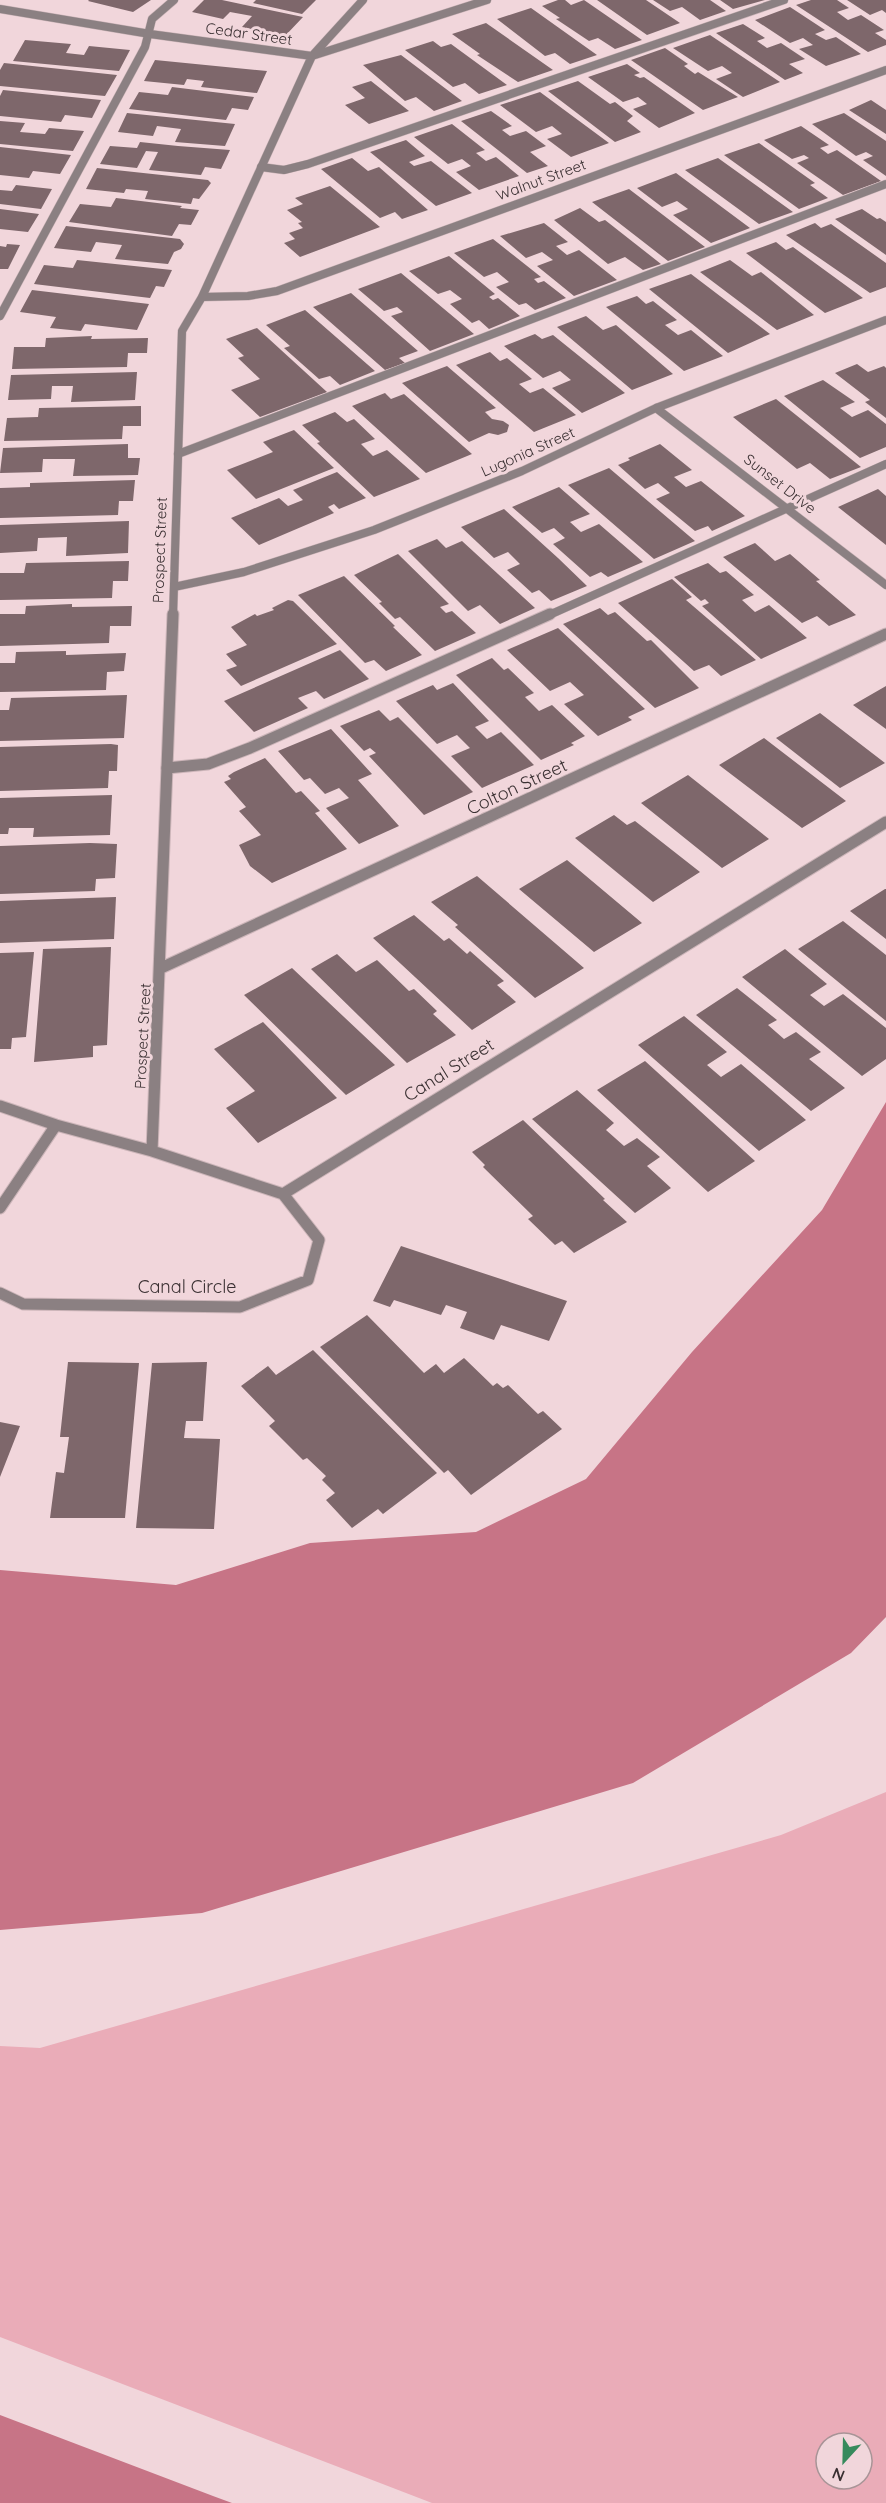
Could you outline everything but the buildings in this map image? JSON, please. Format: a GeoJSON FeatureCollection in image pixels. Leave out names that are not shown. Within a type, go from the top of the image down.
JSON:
{"type":"FeatureCollection","features":[{"type":"Feature","properties":{"kind":"street"},"geometry":{"type":"LineString","coordinates":[[0,316],[150,34],[152,19],[174,0]]}},
{"type":"Feature","properties":{"kind":"street","name":"Prospect Street"},"geometry":{"type":"LineString","coordinates":[[152,1150],[161,968],[182,331],[202,297],[312,56],[363,0]]}},
{"type":"Feature","properties":{"kind":"street","name":"Cedar Street"},"geometry":{"type":"LineString","coordinates":[[0,9],[150,34],[312,56],[487,0]]}},
{"type":"Feature","properties":{"kind":"street"},"geometry":{"type":"LineString","coordinates":[[261,167],[284,170],[308,164],[784,0]]}},
{"type":"Feature","properties":{"kind":"street","name":"Walnut Street"},"geometry":{"type":"LineString","coordinates":[[202,297],[248,296],[277,291],[886,70]]}},
{"type":"Feature","properties":{"kind":"street"},"geometry":{"type":"LineString","coordinates":[[178,454],[886,184]]}},
{"type":"Feature","properties":{"kind":"street","name":"Lugonia Street"},"geometry":{"type":"LineString","coordinates":[[174,587],[244,572],[374,531],[522,471],[656,408],[886,320]]}},
{"type":"Feature","properties":{"kind":"street","name":"Sunset Drive"},"geometry":{"type":"LineString","coordinates":[[656,408],[886,585]]}},
{"type":"Feature","properties":{"kind":"street"},"geometry":{"type":"LineString","coordinates":[[167,768],[208,764],[250,748],[886,464]]}},
{"type":"Feature","properties":{"kind":"street","name":"Colton Street"},"geometry":{"type":"LineString","coordinates":[[161,968],[886,634]]}},
{"type":"Feature","properties":{"kind":"street","name":"Canal Street"},"geometry":{"type":"LineString","coordinates":[[283,1194],[886,822]]}},
{"type":"Feature","properties":{"kind":"street"},"geometry":{"type":"LineString","coordinates":[[0,1106],[56,1125],[152,1150],[283,1194]]}},
{"type":"Feature","properties":{"kind":"street"},"geometry":{"type":"LineString","coordinates":[[0,1208],[56,1125]]}},
{"type":"Feature","properties":{"kind":"street","name":"Canal Circle"},"geometry":{"type":"LineString","coordinates":[[0,1293],[23,1304],[240,1307],[308,1280],[319,1240],[283,1194]]}},
{"type":"Feature","properties":{"kind":"shaded area"},"geometry":{"type":"Polygon","coordinates":[[[886,1102],[886,1617],[851,1653],[633,1783],[202,1913],[0,1930],[0,1570],[176,1585],[310,1543],[476,1532],[586,1479],[692,1352],[822,1210],[886,1102]]]}},
{"type":"Feature","properties":{"kind":"shaded area"},"geometry":{"type":"Polygon","coordinates":[[[886,1792],[886,2503],[432,2503],[0,2337],[0,2046],[40,2048],[781,1835],[886,1792]]]}},
{"type":"Feature","properties":{"kind":"shaded area"},"geometry":{"type":"Polygon","coordinates":[[[0,2415],[213,2496],[232,2503],[0,2503],[0,2415]]]}}]}
